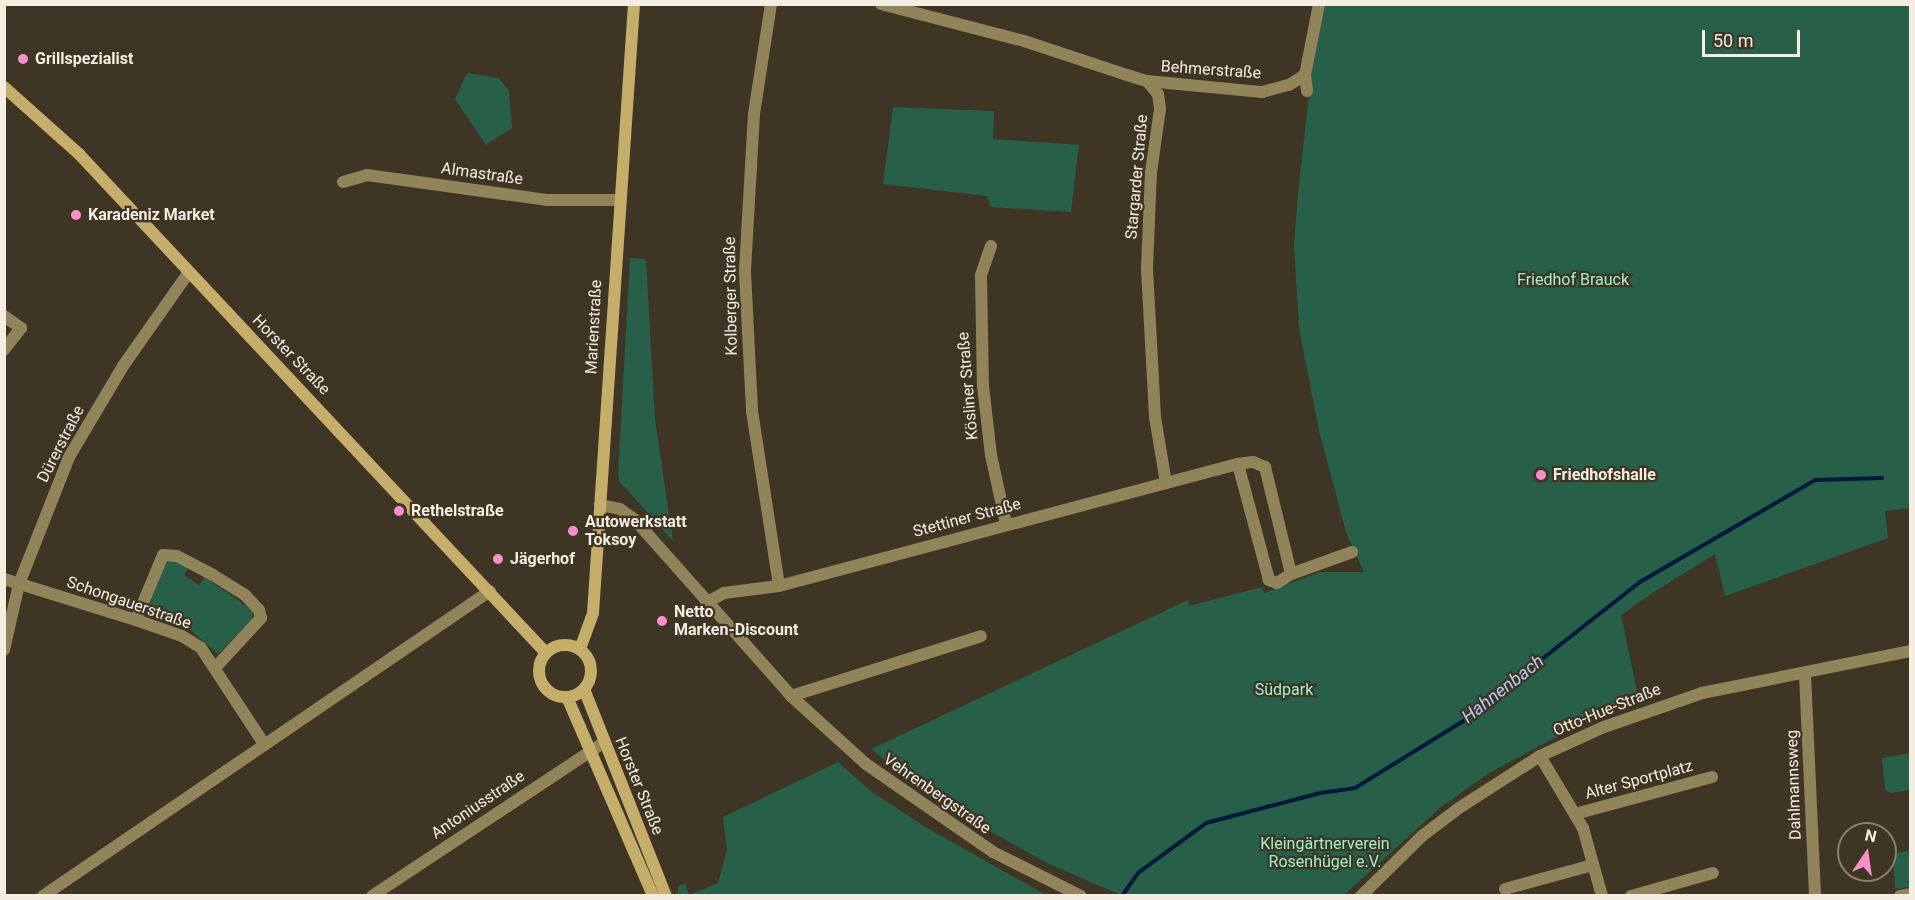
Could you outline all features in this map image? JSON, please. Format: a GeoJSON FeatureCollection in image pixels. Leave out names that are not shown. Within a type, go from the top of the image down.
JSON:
{"type":"FeatureCollection","features":[{"type":"Feature","properties":{"kind":"main road","name":"Marienstraße"},"geometry":{"type":"LineString","coordinates":[[580,649],[592,620],[618,200],[634,4]]}},
{"type":"Feature","properties":{"kind":"main road","name":"Horster Straße"},"geometry":{"type":"LineString","coordinates":[[4,87],[79,154],[546,653]]}},
{"type":"Feature","properties":{"kind":"main road"},"geometry":{"type":"LineString","coordinates":[[562,645],[580,649],[591,668],[584,689],[567,697],[553,694],[540,680],[539,668],[546,653],[562,645]]}},
{"type":"Feature","properties":{"kind":"main road","name":"Horster Straße"},"geometry":{"type":"LineString","coordinates":[[584,689],[603,743],[666,896]]}},
{"type":"Feature","properties":{"kind":"main road","name":"Horster Straße"},"geometry":{"type":"LineString","coordinates":[[567,697],[653,896]]}},
{"type":"Feature","properties":{"kind":"street","name":"Kolberger Straße"},"geometry":{"type":"LineString","coordinates":[[771,4],[754,114],[746,293],[754,427],[779,586]]}},
{"type":"Feature","properties":{"kind":"street"},"geometry":{"type":"LineString","coordinates":[[881,4],[1024,42],[1147,81]]}},
{"type":"Feature","properties":{"kind":"street"},"geometry":{"type":"LineString","coordinates":[[1307,91],[1305,75],[1319,4]]}},
{"type":"Feature","properties":{"kind":"street","name":"Behmerstraße"},"geometry":{"type":"LineString","coordinates":[[1147,81],[1262,92],[1289,85],[1305,75]]}},
{"type":"Feature","properties":{"kind":"street","name":"Stargarder Straße"},"geometry":{"type":"LineString","coordinates":[[1147,81],[1158,94],[1160,110],[1151,172],[1147,269],[1154,407],[1166,483]]}},
{"type":"Feature","properties":{"kind":"street","name":"Almastraße"},"geometry":{"type":"LineString","coordinates":[[343,182],[367,175],[548,200],[618,200]]}},
{"type":"Feature","properties":{"kind":"street","name":"Kösliner Straße"},"geometry":{"type":"LineString","coordinates":[[991,246],[981,275],[982,386],[991,455],[1006,524]]}},
{"type":"Feature","properties":{"kind":"street","name":"Dürerstraße"},"geometry":{"type":"LineString","coordinates":[[4,650],[19,584],[69,457],[86,426],[189,272]]}},
{"type":"Feature","properties":{"kind":"street"},"geometry":{"type":"LineString","coordinates":[[4,316],[21,328],[4,350]]}},
{"type":"Feature","properties":{"kind":"street","name":"Stettiner Straße"},"geometry":{"type":"LineString","coordinates":[[706,603],[724,593],[779,586],[1006,524],[1253,462],[1265,467],[1291,574]]}},
{"type":"Feature","properties":{"kind":"street"},"geometry":{"type":"LineString","coordinates":[[1238,464],[1269,580],[1286,580],[1291,574],[1352,552]]}},
{"type":"Feature","properties":{"kind":"street","name":"Vehrenbergstraße"},"geometry":{"type":"LineString","coordinates":[[600,505],[620,509],[635,520],[706,603],[791,696],[866,764],[928,810],[993,852],[1081,896]]}},
{"type":"Feature","properties":{"kind":"street"},"geometry":{"type":"LineString","coordinates":[[136,620],[163,555],[177,556],[213,575],[245,595],[259,610],[261,618],[215,668]]}},
{"type":"Feature","properties":{"kind":"street","name":"Schongauerstraße"},"geometry":{"type":"LineString","coordinates":[[4,579],[182,636],[201,648],[264,744]]}},
{"type":"Feature","properties":{"kind":"street"},"geometry":{"type":"LineString","coordinates":[[43,896],[490,591]]}},
{"type":"Feature","properties":{"kind":"street"},"geometry":{"type":"LineString","coordinates":[[791,696],[981,636]]}},
{"type":"Feature","properties":{"kind":"street","name":"Otto-Hue-Straße"},"geometry":{"type":"LineString","coordinates":[[1361,896],[1422,836],[1540,756],[1670,702],[1911,651]]}},
{"type":"Feature","properties":{"kind":"street","name":"Dahlmannsweg"},"geometry":{"type":"LineString","coordinates":[[1805,674],[1815,896]]}},
{"type":"Feature","properties":{"kind":"street","name":"Antoniusstraße"},"geometry":{"type":"LineString","coordinates":[[372,896],[603,743]]}},
{"type":"Feature","properties":{"kind":"street","name":"Alter Sportplatz"},"geometry":{"type":"LineString","coordinates":[[1540,756],[1575,814],[1602,896]]}},
{"type":"Feature","properties":{"kind":"street","name":"Alter Sportplatz"},"geometry":{"type":"LineString","coordinates":[[1575,814],[1712,777]]}},
{"type":"Feature","properties":{"kind":"street"},"geometry":{"type":"LineString","coordinates":[[1505,889],[1593,865]]}},
{"type":"Feature","properties":{"kind":"street"},"geometry":{"type":"LineString","coordinates":[[1631,896],[1713,873]]}},
{"type":"Feature","properties":{"kind":"street"},"geometry":{"type":"LineString","coordinates":[[1900,896],[1911,894]]}},
{"type":"Feature","properties":{"kind":"green space","name":"Friedhof Brauck"},"geometry":{"type":"Polygon","coordinates":[[[1319,5],[1910,5],[1910,508],[1885,511],[1888,538],[1725,596],[1715,554],[1654,592],[1621,615],[1639,701],[1596,716],[1489,773],[1441,807],[1344,895],[1121,895],[1049,864],[934,800],[871,749],[1188,600],[1189,606],[1262,587],[1264,593],[1320,572],[1364,572],[1346,532],[1319,431],[1299,328],[1294,245],[1319,5]]]}},
{"type":"Feature","properties":{"kind":"green space"},"geometry":{"type":"Polygon","coordinates":[[[467,73],[499,78],[509,91],[512,128],[486,145],[455,99],[467,73]]]}},
{"type":"Feature","properties":{"kind":"green space"},"geometry":{"type":"Polygon","coordinates":[[[893,107],[994,111],[993,139],[1079,145],[1071,212],[991,207],[987,196],[883,184],[893,107]]]}},
{"type":"Feature","properties":{"kind":"green space"},"geometry":{"type":"Polygon","coordinates":[[[630,258],[646,259],[655,419],[673,541],[619,481],[630,258]]]}},
{"type":"Feature","properties":{"kind":"green space"},"geometry":{"type":"Polygon","coordinates":[[[171,560],[189,567],[184,575],[199,585],[205,577],[253,611],[252,619],[218,654],[187,627],[146,614],[166,563],[171,560]]]}},
{"type":"Feature","properties":{"kind":"green space"},"geometry":{"type":"Polygon","coordinates":[[[1910,753],[1910,790],[1890,793],[1885,789],[1882,758],[1910,753]]]}},
{"type":"Feature","properties":{"kind":"green space"},"geometry":{"type":"Polygon","coordinates":[[[838,762],[872,792],[927,828],[1046,895],[689,895],[718,883],[727,850],[723,817],[838,762]]]}},
{"type":"Feature","properties":{"kind":"green space"},"geometry":{"type":"Polygon","coordinates":[[[1910,850],[1910,887],[1895,889],[1897,853],[1910,850]]]}},
{"type":"Feature","properties":{"kind":"green space"},"geometry":{"type":"Polygon","coordinates":[[[685,884],[689,895],[678,895],[678,886],[685,884]]]}},
{"type":"Feature","properties":{"kind":"waterway","name":"Hahnenbach"},"geometry":{"type":"LineString","coordinates":[[1122,896],[1138,873],[1206,823],[1320,793],[1355,788],[1462,722],[1640,582],[1815,480],[1882,478]]}},
{"type":"Feature","properties":{"kind":"place","name":"Grillspezialist"},"geometry":{"type":"Point","coordinates":[23,59]}},
{"type":"Feature","properties":{"kind":"place","name":"Karadeniz Market"},"geometry":{"type":"Point","coordinates":[76,215]}},
{"type":"Feature","properties":{"kind":"place","name":"Friedhofshalle"},"geometry":{"type":"Point","coordinates":[1541,475]}},
{"type":"Feature","properties":{"kind":"place","name":"Rethelstraße"},"geometry":{"type":"Point","coordinates":[399,511]}},
{"type":"Feature","properties":{"kind":"place","name":"Autowerkstatt Toksoy"},"geometry":{"type":"Point","coordinates":[573,531]}},
{"type":"Feature","properties":{"kind":"place","name":"Jägerhof"},"geometry":{"type":"Point","coordinates":[498,559]}},
{"type":"Feature","properties":{"kind":"place","name":"Netto Marken-Discount"},"geometry":{"type":"Point","coordinates":[662,621]}},
{"type":"Feature","properties":{"kind":"park label","name":"Südpark"},"geometry":{"type":"Point","coordinates":[1284,690]}},
{"type":"Feature","properties":{"kind":"park label","name":"Kleingärtnerverein Rosenhügel e.V."},"geometry":{"type":"Point","coordinates":[1325,853]}}]}
